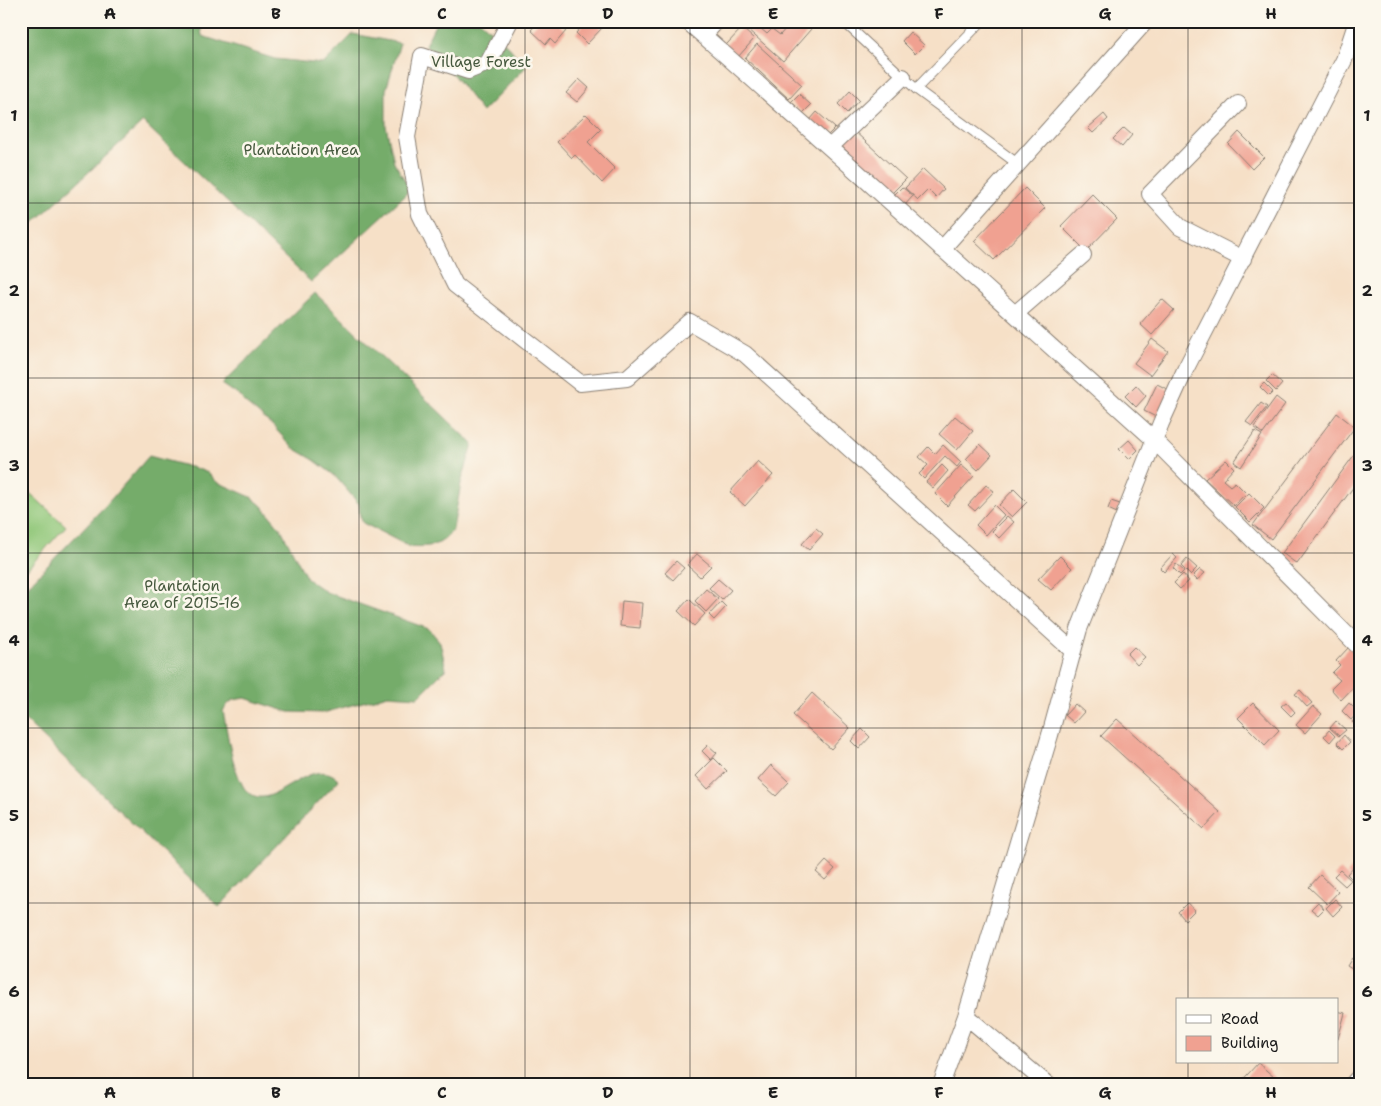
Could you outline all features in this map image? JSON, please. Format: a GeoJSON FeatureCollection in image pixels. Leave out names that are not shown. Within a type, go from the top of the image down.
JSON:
{"type":"FeatureCollection","features":[{"type":"Feature","properties":{"kind":"street"},"geometry":{"type":"LineString","coordinates":[[510,21],[488,63],[468,71],[422,56],[407,137],[420,214],[455,285],[580,383],[627,378],[690,322],[745,354],[1074,651]]}},
{"type":"Feature","properties":{"kind":"street"},"geometry":{"type":"LineString","coordinates":[[687,21],[830,147],[1155,441],[1360,648]]}},
{"type":"Feature","properties":{"kind":"street"},"geometry":{"type":"LineString","coordinates":[[942,249],[1146,21]]}},
{"type":"Feature","properties":{"kind":"street"},"geometry":{"type":"LineString","coordinates":[[941,1085],[966,1016],[1080,629],[1185,370],[1344,60],[1357,21]]}},
{"type":"Feature","properties":{"kind":"street"},"geometry":{"type":"LineString","coordinates":[[830,147],[903,77]]}},
{"type":"Feature","properties":{"kind":"street"},"geometry":{"type":"LineString","coordinates":[[1238,104],[1150,194],[1180,227],[1243,259]]}},
{"type":"Feature","properties":{"kind":"street"},"geometry":{"type":"LineString","coordinates":[[1015,314],[1083,256]]}},
{"type":"Feature","properties":{"kind":"street"},"geometry":{"type":"LineString","coordinates":[[966,1016],[1048,1085]]}},
{"type":"Feature","properties":{"kind":"street"},"geometry":{"type":"LineString","coordinates":[[1352,1085],[1360,1076]]}},
{"type":"Feature","properties":{"kind":"lane"},"geometry":{"type":"LineString","coordinates":[[706,38],[722,21]]}},
{"type":"Feature","properties":{"kind":"lane"},"geometry":{"type":"LineString","coordinates":[[843,21],[916,89],[1018,164]]}},
{"type":"Feature","properties":{"kind":"lane"},"geometry":{"type":"LineString","coordinates":[[916,89],[982,21]]}},
{"type":"Feature","properties":{"kind":"green space","name":"Plantation Area"},"geometry":{"type":"Polygon","coordinates":[[[21,21],[200,21],[202,36],[275,59],[323,64],[353,34],[400,43],[386,90],[386,126],[394,162],[410,189],[311,282],[143,122],[27,229],[21,224],[21,21]]]}},
{"type":"Feature","properties":{"kind":"green space","name":"Village Forest"},"geometry":{"type":"Polygon","coordinates":[[[437,21],[480,21],[508,46],[526,67],[482,112],[448,68],[425,45],[437,21]]]}},
{"type":"Feature","properties":{"kind":"green space"},"geometry":{"type":"Polygon","coordinates":[[[315,293],[473,444],[461,483],[453,529],[439,543],[429,546],[410,547],[363,523],[359,504],[334,475],[292,447],[272,425],[244,402],[241,397],[222,384],[315,293]]]}},
{"type":"Feature","properties":{"kind":"green space","name":"Plantation Area of 2015-16"},"geometry":{"type":"Polygon","coordinates":[[[149,456],[208,473],[217,482],[251,497],[261,505],[281,529],[307,579],[326,592],[429,629],[440,642],[446,669],[418,697],[388,695],[323,713],[289,712],[245,698],[233,700],[228,704],[223,711],[228,739],[239,777],[243,786],[250,793],[261,797],[271,795],[317,773],[328,773],[339,780],[219,907],[21,716],[21,593],[106,505],[149,456]]]}},
{"type":"Feature","properties":{"kind":"green space"},"geometry":{"type":"Polygon","coordinates":[[[21,485],[66,526],[21,576],[21,485]]]}},
{"type":"Feature","properties":{"kind":"building"},"geometry":{"type":"Polygon","coordinates":[[[539,21],[555,21],[566,31],[555,44],[550,39],[546,44],[531,30],[539,21]]]}},
{"type":"Feature","properties":{"kind":"building"},"geometry":{"type":"Polygon","coordinates":[[[587,21],[595,21],[602,28],[587,44],[576,33],[587,21]]]}},
{"type":"Feature","properties":{"kind":"building"},"geometry":{"type":"Polygon","coordinates":[[[752,21],[767,34],[772,29],[780,35],[792,21],[818,21],[783,61],[746,28],[752,21]]]}},
{"type":"Feature","properties":{"kind":"building"},"geometry":{"type":"Polygon","coordinates":[[[742,28],[754,39],[738,57],[726,45],[742,28]]]}},
{"type":"Feature","properties":{"kind":"building"},"geometry":{"type":"Polygon","coordinates":[[[910,32],[924,45],[915,54],[902,41],[910,32]]]}},
{"type":"Feature","properties":{"kind":"building"},"geometry":{"type":"Polygon","coordinates":[[[757,44],[802,85],[789,99],[745,58],[757,44]]]}},
{"type":"Feature","properties":{"kind":"building"},"geometry":{"type":"Polygon","coordinates":[[[579,79],[589,88],[577,102],[566,93],[579,79]]]}},
{"type":"Feature","properties":{"kind":"building"},"geometry":{"type":"Polygon","coordinates":[[[850,91],[859,100],[847,113],[838,104],[850,91]]]}},
{"type":"Feature","properties":{"kind":"building"},"geometry":{"type":"Polygon","coordinates":[[[799,94],[811,105],[803,113],[791,102],[799,94]]]}},
{"type":"Feature","properties":{"kind":"building"},"geometry":{"type":"Polygon","coordinates":[[[817,112],[835,128],[827,136],[810,120],[817,112]]]}},
{"type":"Feature","properties":{"kind":"building"},"geometry":{"type":"Polygon","coordinates":[[[586,114],[601,129],[588,142],[615,169],[602,183],[575,155],[572,158],[557,142],[586,114]]]}},
{"type":"Feature","properties":{"kind":"building"},"geometry":{"type":"Polygon","coordinates":[[[1104,114],[1108,119],[1093,133],[1088,128],[1104,114]]]}},
{"type":"Feature","properties":{"kind":"building"},"geometry":{"type":"Polygon","coordinates":[[[1124,128],[1132,135],[1122,147],[1113,139],[1124,128]]]}},
{"type":"Feature","properties":{"kind":"building"},"geometry":{"type":"Polygon","coordinates":[[[852,129],[906,179],[892,193],[838,143],[852,129]]]}},
{"type":"Feature","properties":{"kind":"building"},"geometry":{"type":"Polygon","coordinates":[[[1239,132],[1264,157],[1252,169],[1228,144],[1239,132]]]}},
{"type":"Feature","properties":{"kind":"building"},"geometry":{"type":"Polygon","coordinates":[[[923,169],[944,189],[936,198],[928,190],[918,200],[905,188],[923,169]]]}},
{"type":"Feature","properties":{"kind":"building"},"geometry":{"type":"Polygon","coordinates":[[[902,187],[913,196],[904,206],[893,196],[902,187]]]}},
{"type":"Feature","properties":{"kind":"building"},"geometry":{"type":"Polygon","coordinates":[[[1025,188],[1045,208],[994,260],[974,241],[1025,188]]]}},
{"type":"Feature","properties":{"kind":"building"},"geometry":{"type":"Polygon","coordinates":[[[1092,194],[1117,219],[1086,251],[1061,226],[1092,194]]]}},
{"type":"Feature","properties":{"kind":"building"},"geometry":{"type":"Polygon","coordinates":[[[1162,299],[1174,310],[1152,335],[1140,324],[1162,299]]]}},
{"type":"Feature","properties":{"kind":"building"},"geometry":{"type":"Polygon","coordinates":[[[1152,339],[1168,351],[1150,375],[1134,363],[1152,339]]]}},
{"type":"Feature","properties":{"kind":"building"},"geometry":{"type":"Polygon","coordinates":[[[1272,375],[1282,384],[1276,391],[1266,381],[1272,375]]]}},
{"type":"Feature","properties":{"kind":"building"},"geometry":{"type":"Polygon","coordinates":[[[1264,383],[1273,392],[1269,396],[1260,387],[1264,383]]]}},
{"type":"Feature","properties":{"kind":"building"},"geometry":{"type":"Polygon","coordinates":[[[1157,384],[1171,391],[1158,418],[1144,411],[1157,384]]]}},
{"type":"Feature","properties":{"kind":"building"},"geometry":{"type":"Polygon","coordinates":[[[1136,385],[1146,396],[1136,407],[1125,396],[1136,385]]]}},
{"type":"Feature","properties":{"kind":"building"},"geometry":{"type":"Polygon","coordinates":[[[1276,397],[1285,404],[1263,434],[1254,427],[1276,397]]]}},
{"type":"Feature","properties":{"kind":"building"},"geometry":{"type":"Polygon","coordinates":[[[1261,403],[1267,407],[1252,426],[1246,422],[1261,403]]]}},
{"type":"Feature","properties":{"kind":"building"},"geometry":{"type":"Polygon","coordinates":[[[1337,413],[1355,427],[1271,539],[1253,525],[1337,413]]]}},
{"type":"Feature","properties":{"kind":"building"},"geometry":{"type":"Polygon","coordinates":[[[955,416],[973,431],[957,450],[939,434],[955,416]]]}},
{"type":"Feature","properties":{"kind":"building"},"geometry":{"type":"Polygon","coordinates":[[[1255,431],[1262,435],[1241,467],[1234,462],[1255,431]]]}},
{"type":"Feature","properties":{"kind":"building"},"geometry":{"type":"Polygon","coordinates":[[[1129,440],[1138,450],[1129,459],[1119,449],[1129,440]]]}},
{"type":"Feature","properties":{"kind":"building"},"geometry":{"type":"Polygon","coordinates":[[[980,444],[992,455],[978,470],[966,459],[980,444]]]}},
{"type":"Feature","properties":{"kind":"building"},"geometry":{"type":"Polygon","coordinates":[[[943,445],[961,462],[957,467],[945,456],[924,479],[919,474],[928,465],[919,457],[928,447],[935,454],[943,445]]]}},
{"type":"Feature","properties":{"kind":"building"},"geometry":{"type":"Polygon","coordinates":[[[1360,447],[1360,478],[1297,564],[1282,553],[1360,447]]]}},
{"type":"Feature","properties":{"kind":"building"},"geometry":{"type":"Polygon","coordinates":[[[1226,460],[1234,468],[1223,480],[1230,486],[1235,482],[1246,493],[1234,506],[1205,479],[1226,460]]]}},
{"type":"Feature","properties":{"kind":"building"},"geometry":{"type":"Polygon","coordinates":[[[758,461],[773,475],[745,506],[730,492],[758,461]]]}},
{"type":"Feature","properties":{"kind":"building"},"geometry":{"type":"Polygon","coordinates":[[[942,465],[948,471],[933,488],[926,482],[942,465]]]}},
{"type":"Feature","properties":{"kind":"building"},"geometry":{"type":"Polygon","coordinates":[[[961,465],[974,476],[947,506],[935,494],[961,465]]]}},
{"type":"Feature","properties":{"kind":"building"},"geometry":{"type":"Polygon","coordinates":[[[986,485],[994,491],[975,511],[968,505],[986,485]]]}},
{"type":"Feature","properties":{"kind":"building"},"geometry":{"type":"Polygon","coordinates":[[[1014,489],[1027,502],[1012,517],[999,505],[1014,489]]]}},
{"type":"Feature","properties":{"kind":"building"},"geometry":{"type":"Polygon","coordinates":[[[1249,493],[1264,508],[1250,522],[1235,507],[1249,493]]]}},
{"type":"Feature","properties":{"kind":"building"},"geometry":{"type":"Polygon","coordinates":[[[1111,501],[1120,504],[1117,513],[1108,509],[1111,501]]]}},
{"type":"Feature","properties":{"kind":"building"},"geometry":{"type":"Polygon","coordinates":[[[994,505],[1004,515],[986,535],[976,525],[994,505]]]}},
{"type":"Feature","properties":{"kind":"building"},"geometry":{"type":"Polygon","coordinates":[[[1007,516],[1014,522],[999,538],[992,531],[1007,516]]]}},
{"type":"Feature","properties":{"kind":"building"},"geometry":{"type":"Polygon","coordinates":[[[816,528],[823,534],[809,550],[802,544],[816,528]]]}},
{"type":"Feature","properties":{"kind":"building"},"geometry":{"type":"Polygon","coordinates":[[[697,554],[711,566],[700,577],[687,565],[697,554]]]}},
{"type":"Feature","properties":{"kind":"building"},"geometry":{"type":"Polygon","coordinates":[[[1173,554],[1177,558],[1164,572],[1160,568],[1173,554]]]}},
{"type":"Feature","properties":{"kind":"building"},"geometry":{"type":"Polygon","coordinates":[[[1060,556],[1072,568],[1051,590],[1038,579],[1060,556]]]}},
{"type":"Feature","properties":{"kind":"building"},"geometry":{"type":"Polygon","coordinates":[[[1187,559],[1197,568],[1190,575],[1181,566],[1187,559]]]}},
{"type":"Feature","properties":{"kind":"building"},"geometry":{"type":"Polygon","coordinates":[[[676,561],[684,568],[673,580],[665,573],[676,561]]]}},
{"type":"Feature","properties":{"kind":"building"},"geometry":{"type":"Polygon","coordinates":[[[1176,564],[1184,571],[1180,575],[1173,568],[1176,564]]]}},
{"type":"Feature","properties":{"kind":"building"},"geometry":{"type":"Polygon","coordinates":[[[1200,569],[1205,573],[1197,580],[1193,576],[1200,569]]]}},
{"type":"Feature","properties":{"kind":"building"},"geometry":{"type":"Polygon","coordinates":[[[1183,574],[1189,581],[1180,589],[1174,583],[1183,574]]]}},
{"type":"Feature","properties":{"kind":"building"},"geometry":{"type":"Polygon","coordinates":[[[718,579],[731,590],[722,600],[709,588],[718,579]]]}},
{"type":"Feature","properties":{"kind":"building"},"geometry":{"type":"Polygon","coordinates":[[[706,589],[718,599],[706,612],[695,601],[706,589]]]}},
{"type":"Feature","properties":{"kind":"building"},"geometry":{"type":"Polygon","coordinates":[[[689,599],[705,614],[694,626],[678,611],[689,599]]]}},
{"type":"Feature","properties":{"kind":"building"},"geometry":{"type":"Polygon","coordinates":[[[622,601],[642,603],[640,628],[620,626],[622,601]]]}},
{"type":"Feature","properties":{"kind":"building"},"geometry":{"type":"Polygon","coordinates":[[[721,602],[726,607],[714,620],[709,615],[721,602]]]}},
{"type":"Feature","properties":{"kind":"building"},"geometry":{"type":"Polygon","coordinates":[[[1134,647],[1145,657],[1137,665],[1127,654],[1134,647]]]}},
{"type":"Feature","properties":{"kind":"building"},"geometry":{"type":"Polygon","coordinates":[[[1349,647],[1360,658],[1360,680],[1341,700],[1331,689],[1340,680],[1332,673],[1340,665],[1336,661],[1349,647]]]}},
{"type":"Feature","properties":{"kind":"building"},"geometry":{"type":"Polygon","coordinates":[[[1300,690],[1312,703],[1307,707],[1295,694],[1300,690]]]}},
{"type":"Feature","properties":{"kind":"building"},"geometry":{"type":"Polygon","coordinates":[[[812,693],[850,728],[831,749],[793,715],[812,693]]]}},
{"type":"Feature","properties":{"kind":"building"},"geometry":{"type":"Polygon","coordinates":[[[1286,702],[1295,712],[1291,716],[1281,706],[1286,702]]]}},
{"type":"Feature","properties":{"kind":"building"},"geometry":{"type":"Polygon","coordinates":[[[1253,703],[1279,730],[1265,745],[1238,718],[1253,703]]]}},
{"type":"Feature","properties":{"kind":"building"},"geometry":{"type":"Polygon","coordinates":[[[1349,703],[1358,712],[1351,720],[1342,711],[1349,703]]]}},
{"type":"Feature","properties":{"kind":"building"},"geometry":{"type":"Polygon","coordinates":[[[1075,704],[1084,712],[1074,723],[1065,715],[1075,704]]]}},
{"type":"Feature","properties":{"kind":"building"},"geometry":{"type":"Polygon","coordinates":[[[1313,706],[1322,714],[1305,733],[1296,725],[1313,706]]]}},
{"type":"Feature","properties":{"kind":"building"},"geometry":{"type":"Polygon","coordinates":[[[1358,716],[1360,717],[1359,728],[1352,722],[1358,716]]]}},
{"type":"Feature","properties":{"kind":"building"},"geometry":{"type":"Polygon","coordinates":[[[1117,719],[1220,812],[1204,829],[1101,736],[1117,719]]]}},
{"type":"Feature","properties":{"kind":"building"},"geometry":{"type":"Polygon","coordinates":[[[1336,721],[1346,730],[1339,736],[1330,728],[1336,721]]]}},
{"type":"Feature","properties":{"kind":"building"},"geometry":{"type":"Polygon","coordinates":[[[862,729],[870,737],[859,749],[851,741],[862,729]]]}},
{"type":"Feature","properties":{"kind":"building"},"geometry":{"type":"Polygon","coordinates":[[[1329,730],[1335,736],[1330,742],[1324,736],[1329,730]]]}},
{"type":"Feature","properties":{"kind":"building"},"geometry":{"type":"Polygon","coordinates":[[[1344,735],[1350,742],[1343,749],[1337,743],[1344,735]]]}},
{"type":"Feature","properties":{"kind":"building"},"geometry":{"type":"Polygon","coordinates":[[[708,745],[717,753],[711,760],[702,751],[708,745]]]}},
{"type":"Feature","properties":{"kind":"building"},"geometry":{"type":"Polygon","coordinates":[[[714,758],[727,771],[708,789],[696,776],[714,758]]]}},
{"type":"Feature","properties":{"kind":"building"},"geometry":{"type":"Polygon","coordinates":[[[771,765],[789,782],[776,796],[758,780],[771,765]]]}},
{"type":"Feature","properties":{"kind":"building"},"geometry":{"type":"Polygon","coordinates":[[[826,861],[835,869],[825,880],[816,872],[826,861]]]}},
{"type":"Feature","properties":{"kind":"building"},"geometry":{"type":"Polygon","coordinates":[[[1354,866],[1360,873],[1353,880],[1347,874],[1354,866]]]}},
{"type":"Feature","properties":{"kind":"building"},"geometry":{"type":"Polygon","coordinates":[[[1340,870],[1351,880],[1345,886],[1334,876],[1340,870]]]}},
{"type":"Feature","properties":{"kind":"building"},"geometry":{"type":"Polygon","coordinates":[[[1320,875],[1338,892],[1327,904],[1309,887],[1320,875]]]}},
{"type":"Feature","properties":{"kind":"building"},"geometry":{"type":"Polygon","coordinates":[[[1335,899],[1342,907],[1333,916],[1326,908],[1335,899]]]}},
{"type":"Feature","properties":{"kind":"building"},"geometry":{"type":"Polygon","coordinates":[[[1318,902],[1324,909],[1318,915],[1311,909],[1318,902]]]}},
{"type":"Feature","properties":{"kind":"building"},"geometry":{"type":"Polygon","coordinates":[[[1187,903],[1195,910],[1185,920],[1178,912],[1187,903]]]}},
{"type":"Feature","properties":{"kind":"building"},"geometry":{"type":"Polygon","coordinates":[[[1352,958],[1360,963],[1360,974],[1347,966],[1352,958]]]}},
{"type":"Feature","properties":{"kind":"building"},"geometry":{"type":"Polygon","coordinates":[[[1338,1011],[1345,1013],[1338,1039],[1338,1011]]]}},
{"type":"Feature","properties":{"kind":"building"},"geometry":{"type":"Polygon","coordinates":[[[1257,1064],[1275,1078],[1269,1085],[1238,1085],[1257,1064]]]}}]}
